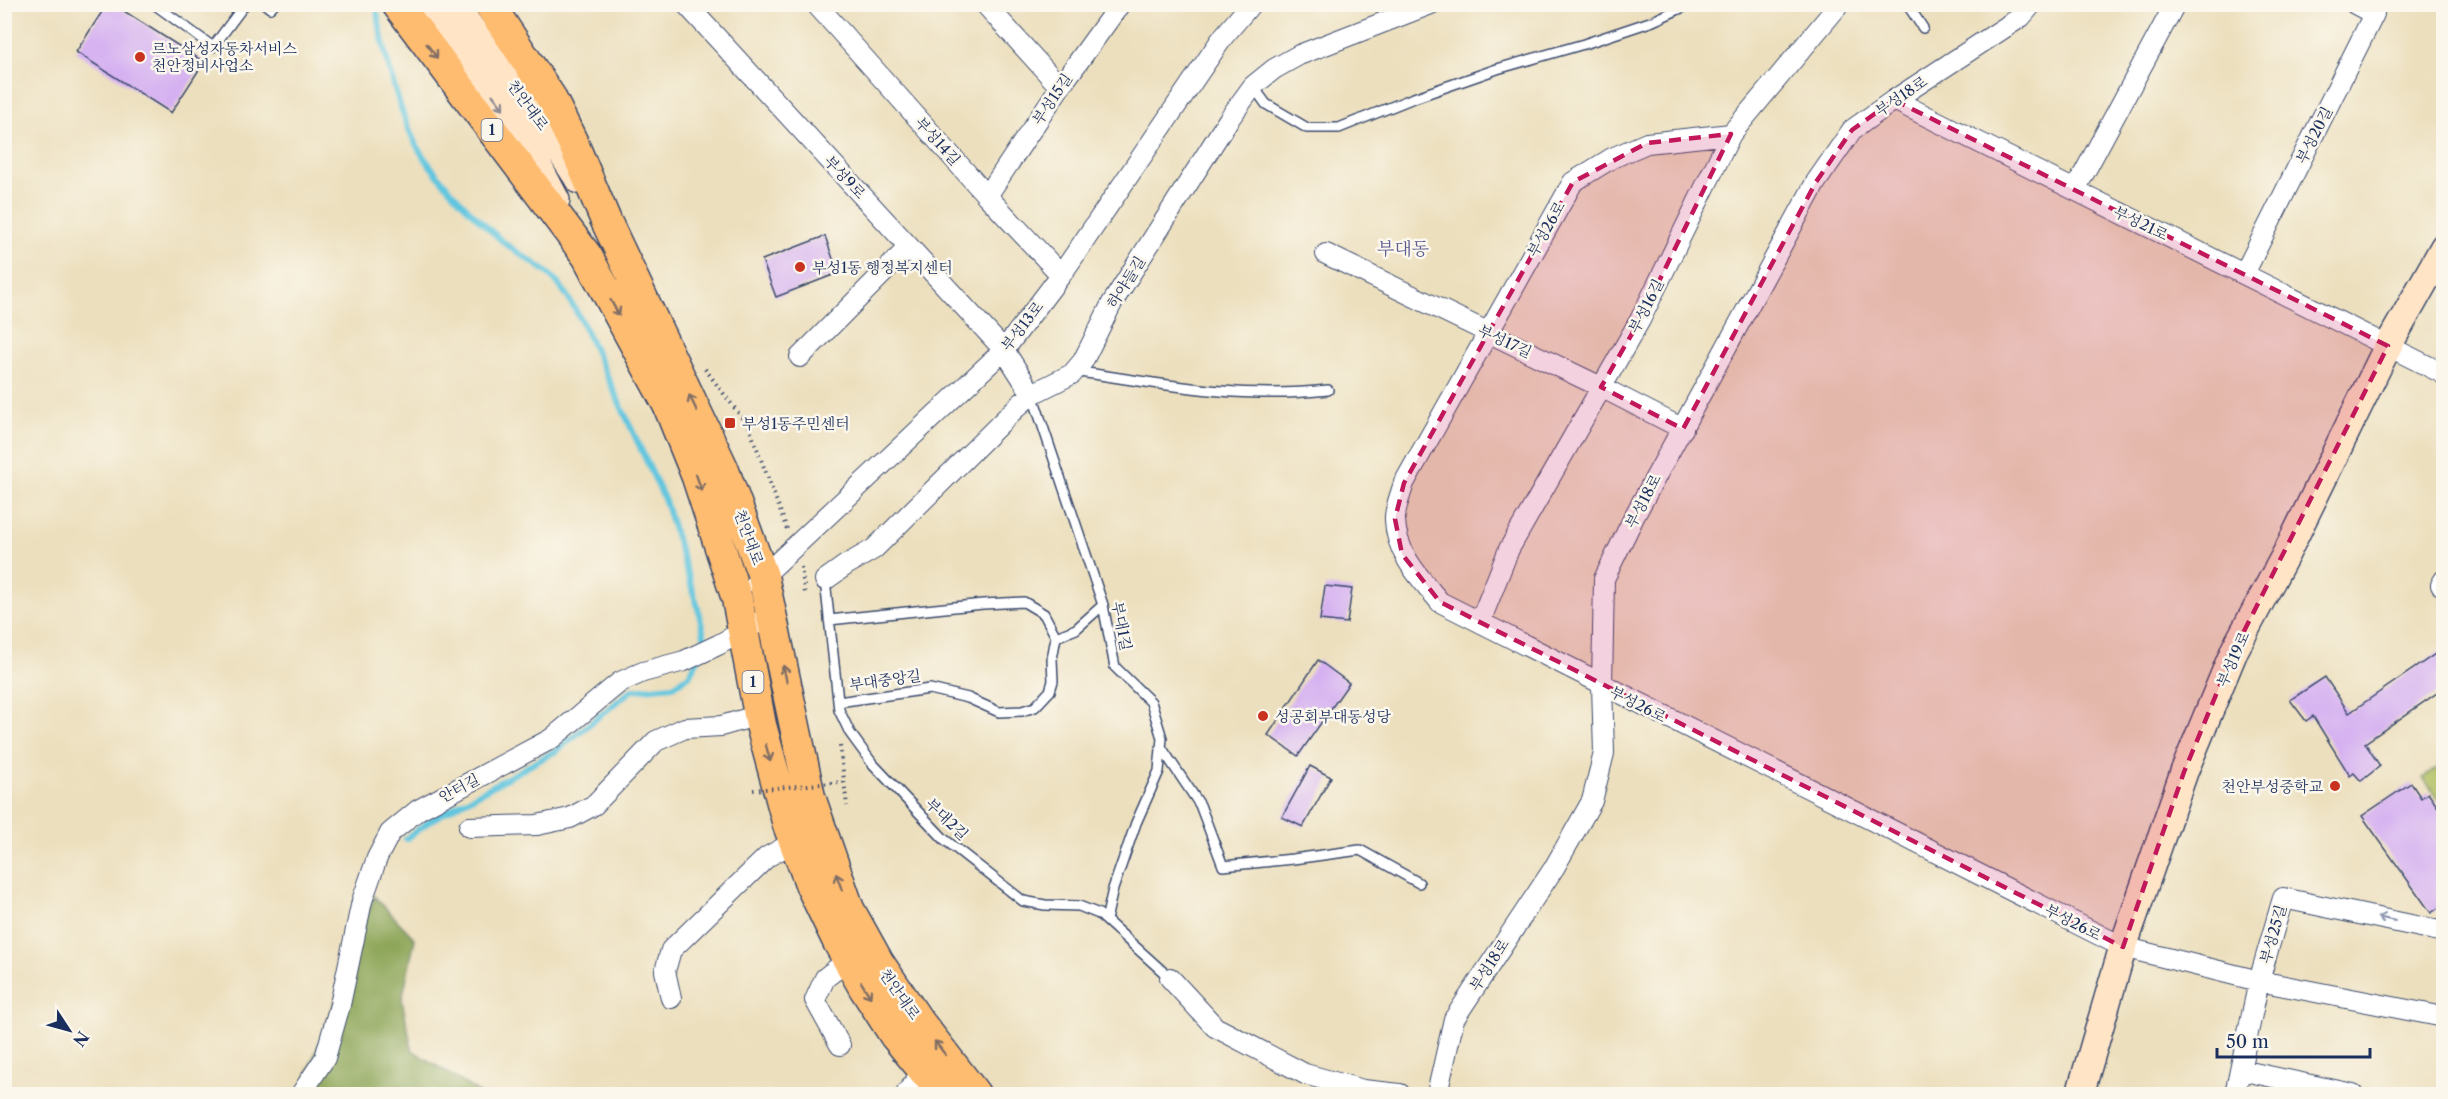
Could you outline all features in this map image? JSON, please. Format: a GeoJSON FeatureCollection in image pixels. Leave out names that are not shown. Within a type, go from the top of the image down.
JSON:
{"type":"FeatureCollection","features":[{"type":"Feature","properties":{"kind":"main road","name":"1"},"geometry":{"type":"LineString","coordinates":[[397,4],[587,256]]}},
{"type":"Feature","properties":{"kind":"main road","name":"1"},"geometry":{"type":"LineString","coordinates":[[489,4],[550,96],[606,221]]}},
{"type":"Feature","properties":{"kind":"main road","name":"천안대로"},"geometry":{"type":"LineString","coordinates":[[606,221],[723,468],[763,576],[810,797],[849,909],[879,963],[917,1019],[975,1095]]}},
{"type":"Feature","properties":{"kind":"main road","name":"천안대로"},"geometry":{"type":"LineString","coordinates":[[587,256],[668,405],[697,477],[737,599],[730,638],[759,715],[794,842],[811,886],[848,960],[895,1036],[943,1095]]}},
{"type":"Feature","properties":{"kind":"street","name":"천안대로"},"geometry":{"type":"LineString","coordinates":[[425,4],[518,128],[587,256]]}},
{"type":"Feature","properties":{"kind":"street","name":"천안대로"},"geometry":{"type":"LineString","coordinates":[[453,4],[544,126],[606,221]]}},
{"type":"Feature","properties":{"kind":"street","name":"부성9로"},"geometry":{"type":"LineString","coordinates":[[686,4],[1004,350],[1032,394]]}},
{"type":"Feature","properties":{"kind":"street","name":"부성14길"},"geometry":{"type":"LineString","coordinates":[[816,4],[987,196],[1061,275]]}},
{"type":"Feature","properties":{"kind":"street"},"geometry":{"type":"LineString","coordinates":[[985,4],[1060,87]]}},
{"type":"Feature","properties":{"kind":"street","name":"부성15길"},"geometry":{"type":"LineString","coordinates":[[987,196],[1060,87],[1120,4]]}},
{"type":"Feature","properties":{"kind":"street","name":"부성13로"},"geometry":{"type":"LineString","coordinates":[[737,599],[1004,350],[1061,275],[1223,37],[1251,4]]}},
{"type":"Feature","properties":{"kind":"street","name":"하야들길"},"geometry":{"type":"LineString","coordinates":[[825,580],[874,549],[1032,394],[1074,371],[1083,361],[1112,303],[1229,119],[1253,86],[1274,69],[1299,55],[1431,4]]}},
{"type":"Feature","properties":{"kind":"street","name":"부성18로"},"geometry":{"type":"LineString","coordinates":[[1437,1095],[1454,1018],[1554,868],[1592,801],[1604,753],[1602,685],[1604,579],[1635,515],[1816,182],[1852,130],[2020,17],[2032,4]]}},
{"type":"Feature","properties":{"kind":"street"},"geometry":{"type":"LineString","coordinates":[[2075,190],[2175,4]]}},
{"type":"Feature","properties":{"kind":"street","name":"부성20길"},"geometry":{"type":"LineString","coordinates":[[2244,274],[2374,14],[2355,4]]}},
{"type":"Feature","properties":{"kind":"street","name":"부성16길"},"geometry":{"type":"LineString","coordinates":[[1480,622],[1509,549],[1640,320],[1731,134],[1837,8]]}},
{"type":"Feature","properties":{"kind":"street","name":"부성21로"},"geometry":{"type":"LineString","coordinates":[[1894,100],[2444,374]]}},
{"type":"Feature","properties":{"kind":"street","name":"부성26로"},"geometry":{"type":"LineString","coordinates":[[1731,134],[1647,143],[1612,158],[1573,182],[1404,483],[1395,519],[1402,554],[1415,572],[1440,602],[2123,947],[2259,981],[2444,1017]]}},
{"type":"Feature","properties":{"kind":"street","name":"부성19로"},"geometry":{"type":"LineString","coordinates":[[2080,1095],[2123,947],[2184,772],[2235,649],[2287,552],[2388,346],[2444,247]]}},
{"type":"Feature","properties":{"kind":"street"},"geometry":{"type":"LineString","coordinates":[[800,357],[909,248]]}},
{"type":"Feature","properties":{"kind":"street","name":"부성17길"},"geometry":{"type":"LineString","coordinates":[[1326,254],[1683,429]]}},
{"type":"Feature","properties":{"kind":"street","name":"안터길"},"geometry":{"type":"LineString","coordinates":[[301,1095],[325,1058],[340,1005],[362,901],[377,858],[390,833],[418,810],[551,739],[620,682],[643,672],[684,661],[772,615]]}},
{"type":"Feature","properties":{"kind":"street"},"geometry":{"type":"LineString","coordinates":[[469,827],[537,825],[570,818],[594,806],[656,741],[685,728],[721,726],[759,715]]}},
{"type":"Feature","properties":{"kind":"street"},"geometry":{"type":"LineString","coordinates":[[671,998],[665,971],[671,950],[767,857],[794,842]]}},
{"type":"Feature","properties":{"kind":"street","name":"부성25길"},"geometry":{"type":"LineString","coordinates":[[2235,1095],[2259,981],[2283,898],[2444,932]]}},
{"type":"Feature","properties":{"kind":"street"},"geometry":{"type":"LineString","coordinates":[[840,1045],[816,1000],[825,978],[848,960]]}},
{"type":"Feature","properties":{"kind":"street"},"geometry":{"type":"LineString","coordinates":[[1170,978],[1215,1027],[1305,1074],[1363,1090],[1400,1095]]}},
{"type":"Feature","properties":{"kind":"street"},"geometry":{"type":"LineString","coordinates":[[2240,1070],[2353,1095]]}},
{"type":"Feature","properties":{"kind":"street"},"geometry":{"type":"LineString","coordinates":[[906,1095],[923,1071]]}},
{"type":"Feature","properties":{"kind":"lane"},"geometry":{"type":"LineString","coordinates":[[154,4],[213,48],[245,4]]}},
{"type":"Feature","properties":{"kind":"lane"},"geometry":{"type":"LineString","coordinates":[[265,4],[270,8],[274,4]]}},
{"type":"Feature","properties":{"kind":"lane"},"geometry":{"type":"LineString","coordinates":[[1253,86],[1266,104],[1308,128],[1339,128],[1475,76],[1653,21],[1690,4]]}},
{"type":"Feature","properties":{"kind":"lane"},"geometry":{"type":"LineString","coordinates":[[1907,4],[1923,28]]}},
{"type":"Feature","properties":{"kind":"lane"},"geometry":{"type":"LineString","coordinates":[[1074,371],[1203,391],[1290,394],[1328,390]]}},
{"type":"Feature","properties":{"kind":"lane","name":"부대1길"},"geometry":{"type":"LineString","coordinates":[[1032,394],[1103,605],[1114,667],[1151,702],[1162,738],[1159,771],[1132,834],[1113,889],[1106,920]]}},
{"type":"Feature","properties":{"kind":"lane","name":"부대2길"},"geometry":{"type":"LineString","coordinates":[[825,580],[838,702],[850,733],[872,763],[944,839],[1023,901],[1045,905],[1079,906],[1099,914],[1170,978]]}},
{"type":"Feature","properties":{"kind":"lane"},"geometry":{"type":"LineString","coordinates":[[829,620],[1024,602],[1044,614],[1056,637],[1076,629],[1103,605]]}},
{"type":"Feature","properties":{"kind":"lane","name":"부대중앙길"},"geometry":{"type":"LineString","coordinates":[[838,702],[930,689],[968,698],[999,712],[1022,711],[1035,707],[1050,691],[1056,637]]}},
{"type":"Feature","properties":{"kind":"lane"},"geometry":{"type":"LineString","coordinates":[[1161,747],[1200,805],[1223,866],[1360,850],[1419,883]]}},
{"type":"Feature","properties":{"kind":"path"},"geometry":{"type":"LineString","coordinates":[[840,746],[847,806]]}},
{"type":"Feature","properties":{"kind":"path"},"geometry":{"type":"LineString","coordinates":[[753,790],[843,782]]}},
{"type":"Feature","properties":{"kind":"highlighted area"},"geometry":{"type":"Polygon","coordinates":[[[1894,100],[2388,346],[2235,649],[2184,772],[2123,947],[1440,602],[1402,554],[1395,519],[1404,483],[1573,182],[1647,143],[1731,134],[1640,320],[1601,387],[1683,429],[1816,182],[1852,130],[1894,100]]]}},
{"type":"Feature","properties":{"kind":"green space"},"geometry":{"type":"Polygon","coordinates":[[[2443,764],[2443,806],[2423,778],[2443,764]]]}},
{"type":"Feature","properties":{"kind":"green space"},"geometry":{"type":"Polygon","coordinates":[[[374,896],[415,939],[402,1000],[412,1050],[481,1094],[300,1094],[374,896]]]}},
{"type":"Feature","properties":{"kind":"building","name":"르노삼성자동차서비스 천안정비사업소"},"geometry":{"type":"Polygon","coordinates":[[[107,4],[113,4],[204,62],[171,113],[76,52],[107,4]]]}},
{"type":"Feature","properties":{"kind":"building","name":"부성1동 행정복지센터"},"geometry":{"type":"Polygon","coordinates":[[[825,236],[838,273],[776,297],[762,260],[825,236]]]}},
{"type":"Feature","properties":{"kind":"building"},"geometry":{"type":"Polygon","coordinates":[[[1325,586],[1352,589],[1347,623],[1320,620],[1325,586]]]}},
{"type":"Feature","properties":{"kind":"building"},"geometry":{"type":"Polygon","coordinates":[[[2444,648],[2444,688],[2365,743],[2380,766],[2361,781],[2354,773],[2350,776],[2313,716],[2306,721],[2290,700],[2325,677],[2349,713],[2444,648]]]}},
{"type":"Feature","properties":{"kind":"building"},"geometry":{"type":"Polygon","coordinates":[[[1318,660],[1349,683],[1298,756],[1268,735],[1318,660]]]}},
{"type":"Feature","properties":{"kind":"building"},"geometry":{"type":"Polygon","coordinates":[[[1310,766],[1331,777],[1303,827],[1282,817],[1310,766]]]}},
{"type":"Feature","properties":{"kind":"building"},"geometry":{"type":"Polygon","coordinates":[[[2411,783],[2421,798],[2428,793],[2444,816],[2444,904],[2431,913],[2362,816],[2411,783]]]}},
{"type":"Feature","properties":{"kind":"waterway"},"geometry":{"type":"LineString","coordinates":[[377,12],[389,67],[401,107],[423,156],[470,211],[507,245],[555,280],[581,320],[665,501],[698,608],[706,645],[704,647]]}},
{"type":"Feature","properties":{"kind":"waterway"},"geometry":{"type":"LineString","coordinates":[[406,839],[431,820],[556,751],[632,690],[673,686],[689,676],[697,661]]}},
{"type":"Feature","properties":{"kind":"place","name":"르노삼성자동차서비스 천안정비사업소"},"geometry":{"type":"Point","coordinates":[140,57]}},
{"type":"Feature","properties":{"kind":"place","name":"부성1동 행정복지센터"},"geometry":{"type":"Point","coordinates":[800,267]}},
{"type":"Feature","properties":{"kind":"place","name":"부성1동주민센터"},"geometry":{"type":"Point","coordinates":[730,423]}},
{"type":"Feature","properties":{"kind":"place","name":"성공회부대동성당"},"geometry":{"type":"Point","coordinates":[1263,716]}},
{"type":"Feature","properties":{"kind":"place","name":"천안부성중학교"},"geometry":{"type":"Point","coordinates":[2335,786]}},
{"type":"Feature","properties":{"kind":"district","name":"부대동"},"geometry":{"type":"Point","coordinates":[1403,249]}}]}
